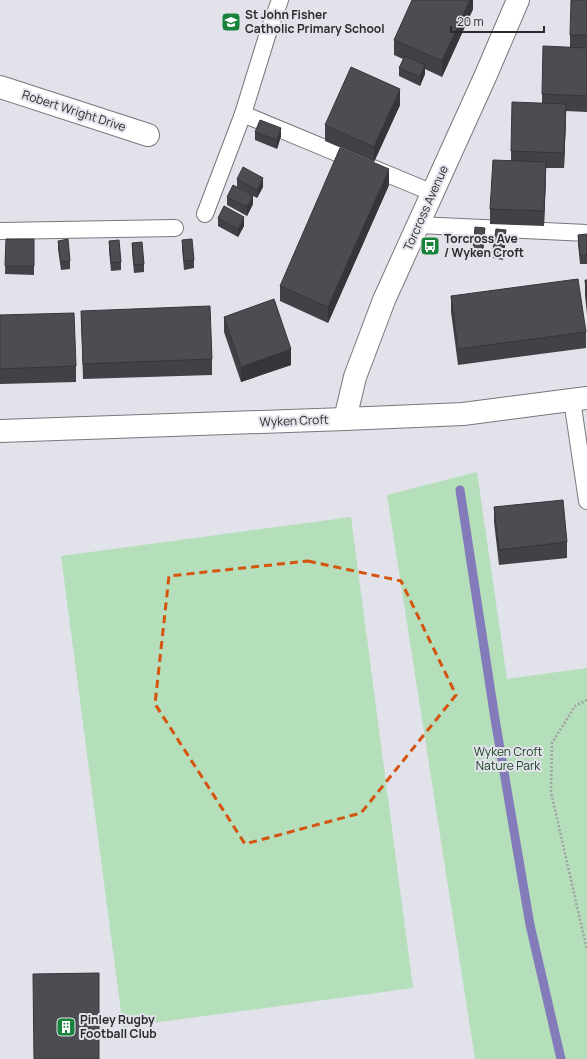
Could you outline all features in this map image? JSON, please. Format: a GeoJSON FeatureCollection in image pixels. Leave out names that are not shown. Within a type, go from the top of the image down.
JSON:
{"type":"FeatureCollection","features":[{"type":"Feature","properties":{"kind":"street","name":"Torcross Avenue"},"geometry":{"type":"LineString","coordinates":[[345,420],[355,377],[384,300],[485,78],[518,0]]}},
{"type":"Feature","properties":{"kind":"street","name":"Robert Wright Drive"},"geometry":{"type":"LineString","coordinates":[[0,87],[148,135]]}},
{"type":"Feature","properties":{"kind":"street","name":"Wyken Croft"},"geometry":{"type":"LineString","coordinates":[[0,431],[345,420],[464,414],[579,399]]}},
{"type":"Feature","properties":{"kind":"lane"},"geometry":{"type":"LineString","coordinates":[[206,214],[242,117],[268,33],[280,0]]}},
{"type":"Feature","properties":{"kind":"lane"},"geometry":{"type":"LineString","coordinates":[[242,117],[242,114],[433,193]]}},
{"type":"Feature","properties":{"kind":"lane"},"geometry":{"type":"LineString","coordinates":[[418,225],[587,233]]}},
{"type":"Feature","properties":{"kind":"lane"},"geometry":{"type":"LineString","coordinates":[[0,231],[175,228]]}},
{"type":"Feature","properties":{"kind":"lane"},"geometry":{"type":"LineString","coordinates":[[579,399],[587,501]]}},
{"type":"Feature","properties":{"kind":"path"},"geometry":{"type":"LineString","coordinates":[[587,700],[575,706],[552,743],[551,792],[587,950]]}},
{"type":"Feature","properties":{"kind":"highlighted area"},"geometry":{"type":"Polygon","coordinates":[[[308,561],[401,581],[456,695],[361,813],[245,844],[155,704],[169,576],[308,561]]]}},
{"type":"Feature","properties":{"kind":"green space","name":"Wyken Croft Nature Park"},"geometry":{"type":"Polygon","coordinates":[[[477,472],[507,679],[587,668],[587,1059],[475,1059],[387,495],[477,472]]]}},
{"type":"Feature","properties":{"kind":"green space"},"geometry":{"type":"Polygon","coordinates":[[[351,517],[413,988],[123,1027],[61,556],[351,517]]]}},
{"type":"Feature","properties":{"kind":"building"},"geometry":{"type":"Polygon","coordinates":[[[412,0],[470,0],[442,61],[394,40],[412,0]]]}},
{"type":"Feature","properties":{"kind":"building"},"geometry":{"type":"Polygon","coordinates":[[[571,0],[587,0],[587,35],[570,35],[571,0]]]}},
{"type":"Feature","properties":{"kind":"building"},"geometry":{"type":"Polygon","coordinates":[[[543,46],[587,48],[587,96],[542,94],[543,46]]]}},
{"type":"Feature","properties":{"kind":"building"},"geometry":{"type":"Polygon","coordinates":[[[405,56],[425,65],[420,77],[399,68],[405,56]]]}},
{"type":"Feature","properties":{"kind":"building"},"geometry":{"type":"Polygon","coordinates":[[[351,67],[400,89],[374,147],[325,125],[351,67]]]}},
{"type":"Feature","properties":{"kind":"building"},"geometry":{"type":"Polygon","coordinates":[[[512,102],[566,104],[564,153],[511,151],[512,102]]]}},
{"type":"Feature","properties":{"kind":"building"},"geometry":{"type":"Polygon","coordinates":[[[260,120],[281,128],[277,140],[255,132],[260,120]]]}},
{"type":"Feature","properties":{"kind":"building"},"geometry":{"type":"Polygon","coordinates":[[[340,148],[389,169],[328,307],[280,286],[340,148]]]}},
{"type":"Feature","properties":{"kind":"building"},"geometry":{"type":"Polygon","coordinates":[[[493,160],[546,162],[544,211],[490,209],[493,160]]]}},
{"type":"Feature","properties":{"kind":"building"},"geometry":{"type":"Polygon","coordinates":[[[243,167],[263,178],[257,190],[237,179],[243,167]]]}},
{"type":"Feature","properties":{"kind":"building"},"geometry":{"type":"Polygon","coordinates":[[[233,185],[253,196],[247,207],[227,197],[233,185]]]}},
{"type":"Feature","properties":{"kind":"building"},"geometry":{"type":"Polygon","coordinates":[[[224,206],[244,217],[238,229],[218,218],[224,206]]]}},
{"type":"Feature","properties":{"kind":"building"},"geometry":{"type":"Polygon","coordinates":[[[475,227],[485,228],[482,250],[473,249],[475,227]]]}},
{"type":"Feature","properties":{"kind":"building"},"geometry":{"type":"Polygon","coordinates":[[[496,229],[506,230],[503,252],[493,250],[496,229]]]}},
{"type":"Feature","properties":{"kind":"building"},"geometry":{"type":"Polygon","coordinates":[[[587,234],[587,255],[580,256],[578,235],[587,234]]]}},
{"type":"Feature","properties":{"kind":"building"},"geometry":{"type":"Polygon","coordinates":[[[6,239],[34,239],[34,266],[5,266],[6,239]]]}},
{"type":"Feature","properties":{"kind":"building"},"geometry":{"type":"Polygon","coordinates":[[[68,239],[70,261],[61,262],[58,241],[68,239]]]}},
{"type":"Feature","properties":{"kind":"building"},"geometry":{"type":"Polygon","coordinates":[[[192,239],[194,260],[184,261],[182,240],[192,239]]]}},
{"type":"Feature","properties":{"kind":"building"},"geometry":{"type":"Polygon","coordinates":[[[119,240],[121,262],[111,263],[109,241],[119,240]]]}},
{"type":"Feature","properties":{"kind":"building"},"geometry":{"type":"Polygon","coordinates":[[[142,242],[144,264],[134,265],[132,243],[142,242]]]}},
{"type":"Feature","properties":{"kind":"building"},"geometry":{"type":"Polygon","coordinates":[[[578,279],[586,332],[458,349],[451,296],[578,279]]]}},
{"type":"Feature","properties":{"kind":"building"},"geometry":{"type":"Polygon","coordinates":[[[585,280],[587,280],[587,298],[585,280]]]}},
{"type":"Feature","properties":{"kind":"building"},"geometry":{"type":"Polygon","coordinates":[[[274,299],[291,349],[241,367],[224,317],[274,299]]]}},
{"type":"Feature","properties":{"kind":"building"},"geometry":{"type":"Polygon","coordinates":[[[210,306],[212,359],[83,364],[81,311],[210,306]]]}},
{"type":"Feature","properties":{"kind":"building"},"geometry":{"type":"Polygon","coordinates":[[[74,313],[76,366],[0,369],[0,315],[74,313]]]}},
{"type":"Feature","properties":{"kind":"building"},"geometry":{"type":"Polygon","coordinates":[[[563,500],[567,542],[499,550],[494,507],[563,500]]]}},
{"type":"Feature","properties":{"kind":"building","name":"Pinley Rugby Football Club"},"geometry":{"type":"Polygon","coordinates":[[[99,973],[99,1059],[34,1059],[33,974],[99,973]]]}},
{"type":"Feature","properties":{"kind":"waterway"},"geometry":{"type":"LineString","coordinates":[[460,490],[495,719],[530,925],[561,1059]]}},
{"type":"Feature","properties":{"kind":"place","name":"St John Fisher Catholic Primary School"},"geometry":{"type":"Point","coordinates":[231,22]}},
{"type":"Feature","properties":{"kind":"place","name":"Torcross Ave / Wyken Croft"},"geometry":{"type":"Point","coordinates":[430,246]}},
{"type":"Feature","properties":{"kind":"place","name":"Pinley Rugby Football Club"},"geometry":{"type":"Point","coordinates":[66,1027]}}]}
